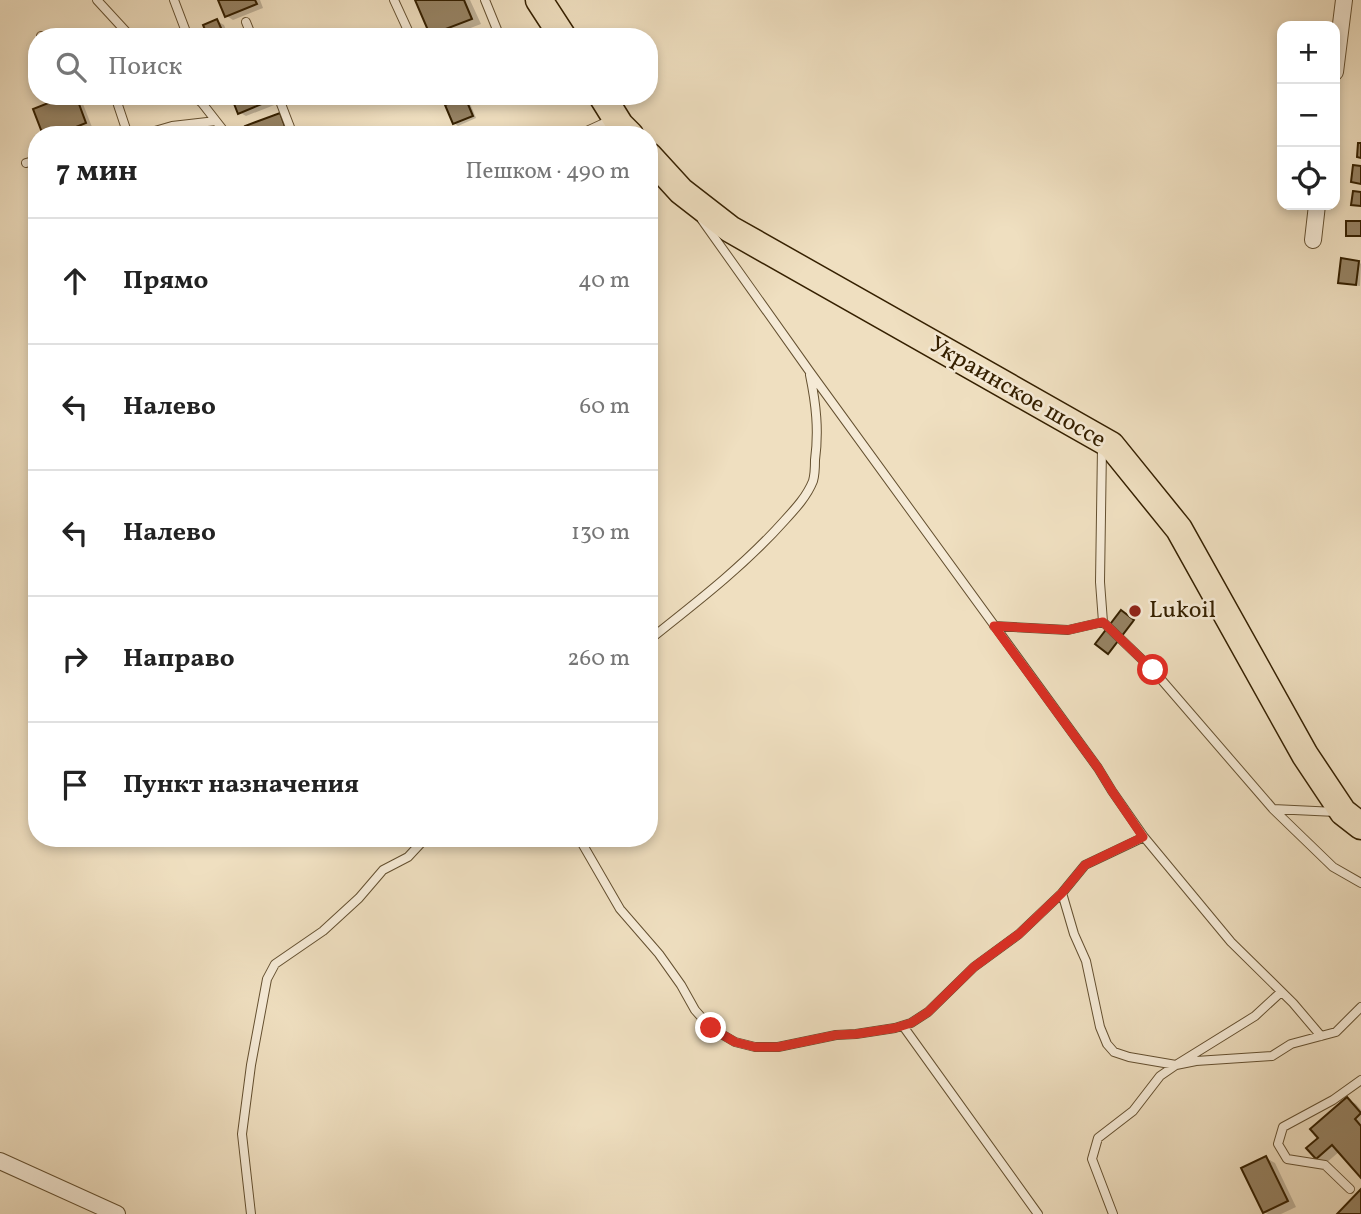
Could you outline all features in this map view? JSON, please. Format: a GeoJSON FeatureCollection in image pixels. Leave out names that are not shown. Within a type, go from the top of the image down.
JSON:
{"type":"FeatureCollection","features":[{"type":"Feature","properties":{"kind":"highway"},"geometry":{"type":"LineString","coordinates":[[539,0],[555,28]]}},
{"type":"Feature","properties":{"kind":"highway","name":"Украинское шоссе"},"geometry":{"type":"LineString","coordinates":[[658,166],[681,191],[730,229],[1111,445],[1179,529],[1305,755],[1352,819]]}},
{"type":"Feature","properties":{"kind":"street"},"geometry":{"type":"LineString","coordinates":[[1340,32],[1344,0]]}},
{"type":"Feature","properties":{"kind":"street"},"geometry":{"type":"LineString","coordinates":[[1313,240],[1316,210]]}},
{"type":"Feature","properties":{"kind":"street"},"geometry":{"type":"LineString","coordinates":[[0,1161],[117,1214]]}},
{"type":"Feature","properties":{"kind":"lane"},"geometry":{"type":"LineString","coordinates":[[97,0],[123,28]]}},
{"type":"Feature","properties":{"kind":"lane"},"geometry":{"type":"LineString","coordinates":[[174,0],[185,28]]}},
{"type":"Feature","properties":{"kind":"lane"},"geometry":{"type":"LineString","coordinates":[[394,0],[407,28]]}},
{"type":"Feature","properties":{"kind":"lane"},"geometry":{"type":"LineString","coordinates":[[485,0],[496,28]]}},
{"type":"Feature","properties":{"kind":"lane"},"geometry":{"type":"LineString","coordinates":[[246,22],[248,28]]}},
{"type":"Feature","properties":{"kind":"lane"},"geometry":{"type":"LineString","coordinates":[[118,105],[125,126]]}},
{"type":"Feature","properties":{"kind":"lane"},"geometry":{"type":"LineString","coordinates":[[204,105],[220,126]]}},
{"type":"Feature","properties":{"kind":"lane"},"geometry":{"type":"LineString","coordinates":[[281,105],[290,126]]}},
{"type":"Feature","properties":{"kind":"lane"},"geometry":{"type":"LineString","coordinates":[[596,126],[616,116]]}},
{"type":"Feature","properties":{"kind":"lane"},"geometry":{"type":"LineString","coordinates":[[172,126],[216,121]]}},
{"type":"Feature","properties":{"kind":"lane"},"geometry":{"type":"LineString","coordinates":[[681,191],[1098,768],[1143,837],[1231,942],[1321,1036]]}},
{"type":"Feature","properties":{"kind":"lane"},"geometry":{"type":"LineString","coordinates":[[658,633],[712,590],[770,537],[803,500],[813,479],[816,452],[817,414],[810,372]]}},
{"type":"Feature","properties":{"kind":"lane"},"geometry":{"type":"LineString","coordinates":[[1102,440],[1100,582],[1103,622],[1153,670],[1273,809],[1333,867],[1361,883]]}},
{"type":"Feature","properties":{"kind":"lane"},"geometry":{"type":"LineString","coordinates":[[994,626],[1068,630],[1103,622]]}},
{"type":"Feature","properties":{"kind":"lane"},"geometry":{"type":"LineString","coordinates":[[1273,809],[1352,819]]}},
{"type":"Feature","properties":{"kind":"lane"},"geometry":{"type":"LineString","coordinates":[[584,847],[620,909],[659,954],[695,1010],[711,1028],[735,1042],[755,1047],[778,1047],[911,1023],[928,1012],[974,967],[1019,934],[1062,893],[1085,865],[1143,837]]}},
{"type":"Feature","properties":{"kind":"lane"},"geometry":{"type":"LineString","coordinates":[[251,1214],[242,1134],[251,1065],[267,979],[275,964],[323,931],[359,898],[383,870],[408,857],[417,847]]}},
{"type":"Feature","properties":{"kind":"lane"},"geometry":{"type":"LineString","coordinates":[[1062,893],[1074,934],[1086,961],[1100,1027],[1107,1044],[1114,1052],[1129,1058],[1176,1065],[1196,1061],[1272,1056],[1291,1044],[1336,1032],[1361,1007]]}},
{"type":"Feature","properties":{"kind":"lane"},"geometry":{"type":"LineString","coordinates":[[1113,1214],[1092,1159],[1098,1138],[1133,1111],[1160,1076],[1255,1016],[1281,992]]}},
{"type":"Feature","properties":{"kind":"lane"},"geometry":{"type":"LineString","coordinates":[[902,1026],[1038,1214]]}},
{"type":"Feature","properties":{"kind":"lane"},"geometry":{"type":"LineString","coordinates":[[1350,1189],[1325,1165],[1287,1159],[1278,1144],[1283,1127],[1333,1100],[1361,1080]]}},
{"type":"Feature","properties":{"kind":"building"},"geometry":{"type":"Polygon","coordinates":[[[218,0],[255,0],[257,4],[225,17],[218,0]]]}},
{"type":"Feature","properties":{"kind":"building"},"geometry":{"type":"Polygon","coordinates":[[[415,0],[464,0],[472,19],[448,28],[427,28],[415,0]]]}},
{"type":"Feature","properties":{"kind":"building"},"geometry":{"type":"Polygon","coordinates":[[[217,19],[221,28],[204,28],[203,25],[217,19]]]}},
{"type":"Feature","properties":{"kind":"building"},"geometry":{"type":"Polygon","coordinates":[[[43,105],[79,105],[86,123],[78,126],[40,126],[33,109],[43,105]]]}},
{"type":"Feature","properties":{"kind":"building"},"geometry":{"type":"Polygon","coordinates":[[[234,105],[259,105],[238,114],[234,105]]]}},
{"type":"Feature","properties":{"kind":"building"},"geometry":{"type":"Polygon","coordinates":[[[445,105],[468,105],[473,116],[453,124],[445,105]]]}},
{"type":"Feature","properties":{"kind":"building"},"geometry":{"type":"Polygon","coordinates":[[[280,113],[285,126],[245,126],[280,113]]]}},
{"type":"Feature","properties":{"kind":"building"},"geometry":{"type":"Polygon","coordinates":[[[1358,143],[1361,143],[1361,158],[1357,157],[1358,143]]]}},
{"type":"Feature","properties":{"kind":"building"},"geometry":{"type":"Polygon","coordinates":[[[1353,165],[1361,166],[1361,184],[1351,182],[1353,165]]]}},
{"type":"Feature","properties":{"kind":"building"},"geometry":{"type":"Polygon","coordinates":[[[1353,191],[1361,192],[1361,206],[1351,205],[1353,191]]]}},
{"type":"Feature","properties":{"kind":"building"},"geometry":{"type":"Polygon","coordinates":[[[1346,221],[1361,221],[1361,236],[1346,236],[1346,221]]]}},
{"type":"Feature","properties":{"kind":"building"},"geometry":{"type":"Polygon","coordinates":[[[1341,258],[1359,261],[1356,285],[1338,283],[1341,258]]]}},
{"type":"Feature","properties":{"kind":"building"},"geometry":{"type":"Polygon","coordinates":[[[1121,610],[1134,620],[1108,654],[1095,644],[1121,610]]]}},
{"type":"Feature","properties":{"kind":"building"},"geometry":{"type":"Polygon","coordinates":[[[1347,1097],[1361,1113],[1355,1119],[1361,1126],[1361,1178],[1332,1145],[1316,1159],[1306,1148],[1318,1138],[1310,1129],[1347,1097]]]}},
{"type":"Feature","properties":{"kind":"building"},"geometry":{"type":"Polygon","coordinates":[[[1266,1156],[1288,1201],[1263,1213],[1241,1168],[1266,1156]]]}},
{"type":"Feature","properties":{"kind":"building"},"geometry":{"type":"Polygon","coordinates":[[[1361,1189],[1361,1214],[1337,1214],[1361,1189]]]}},
{"type":"Feature","properties":{"kind":"place","name":"Lukoil"},"geometry":{"type":"Point","coordinates":[1135,611]}},
{"type":"Feature","properties":{"kind":"route"},"geometry":{"type":"LineString","coordinates":[[711,1028],[735,1042],[755,1047],[778,1047],[911,1023],[928,1012],[974,967],[1019,934],[1062,893],[1085,865],[1143,837],[1098,768],[994,626],[1068,630],[1103,622],[1153,670]]}}]}
